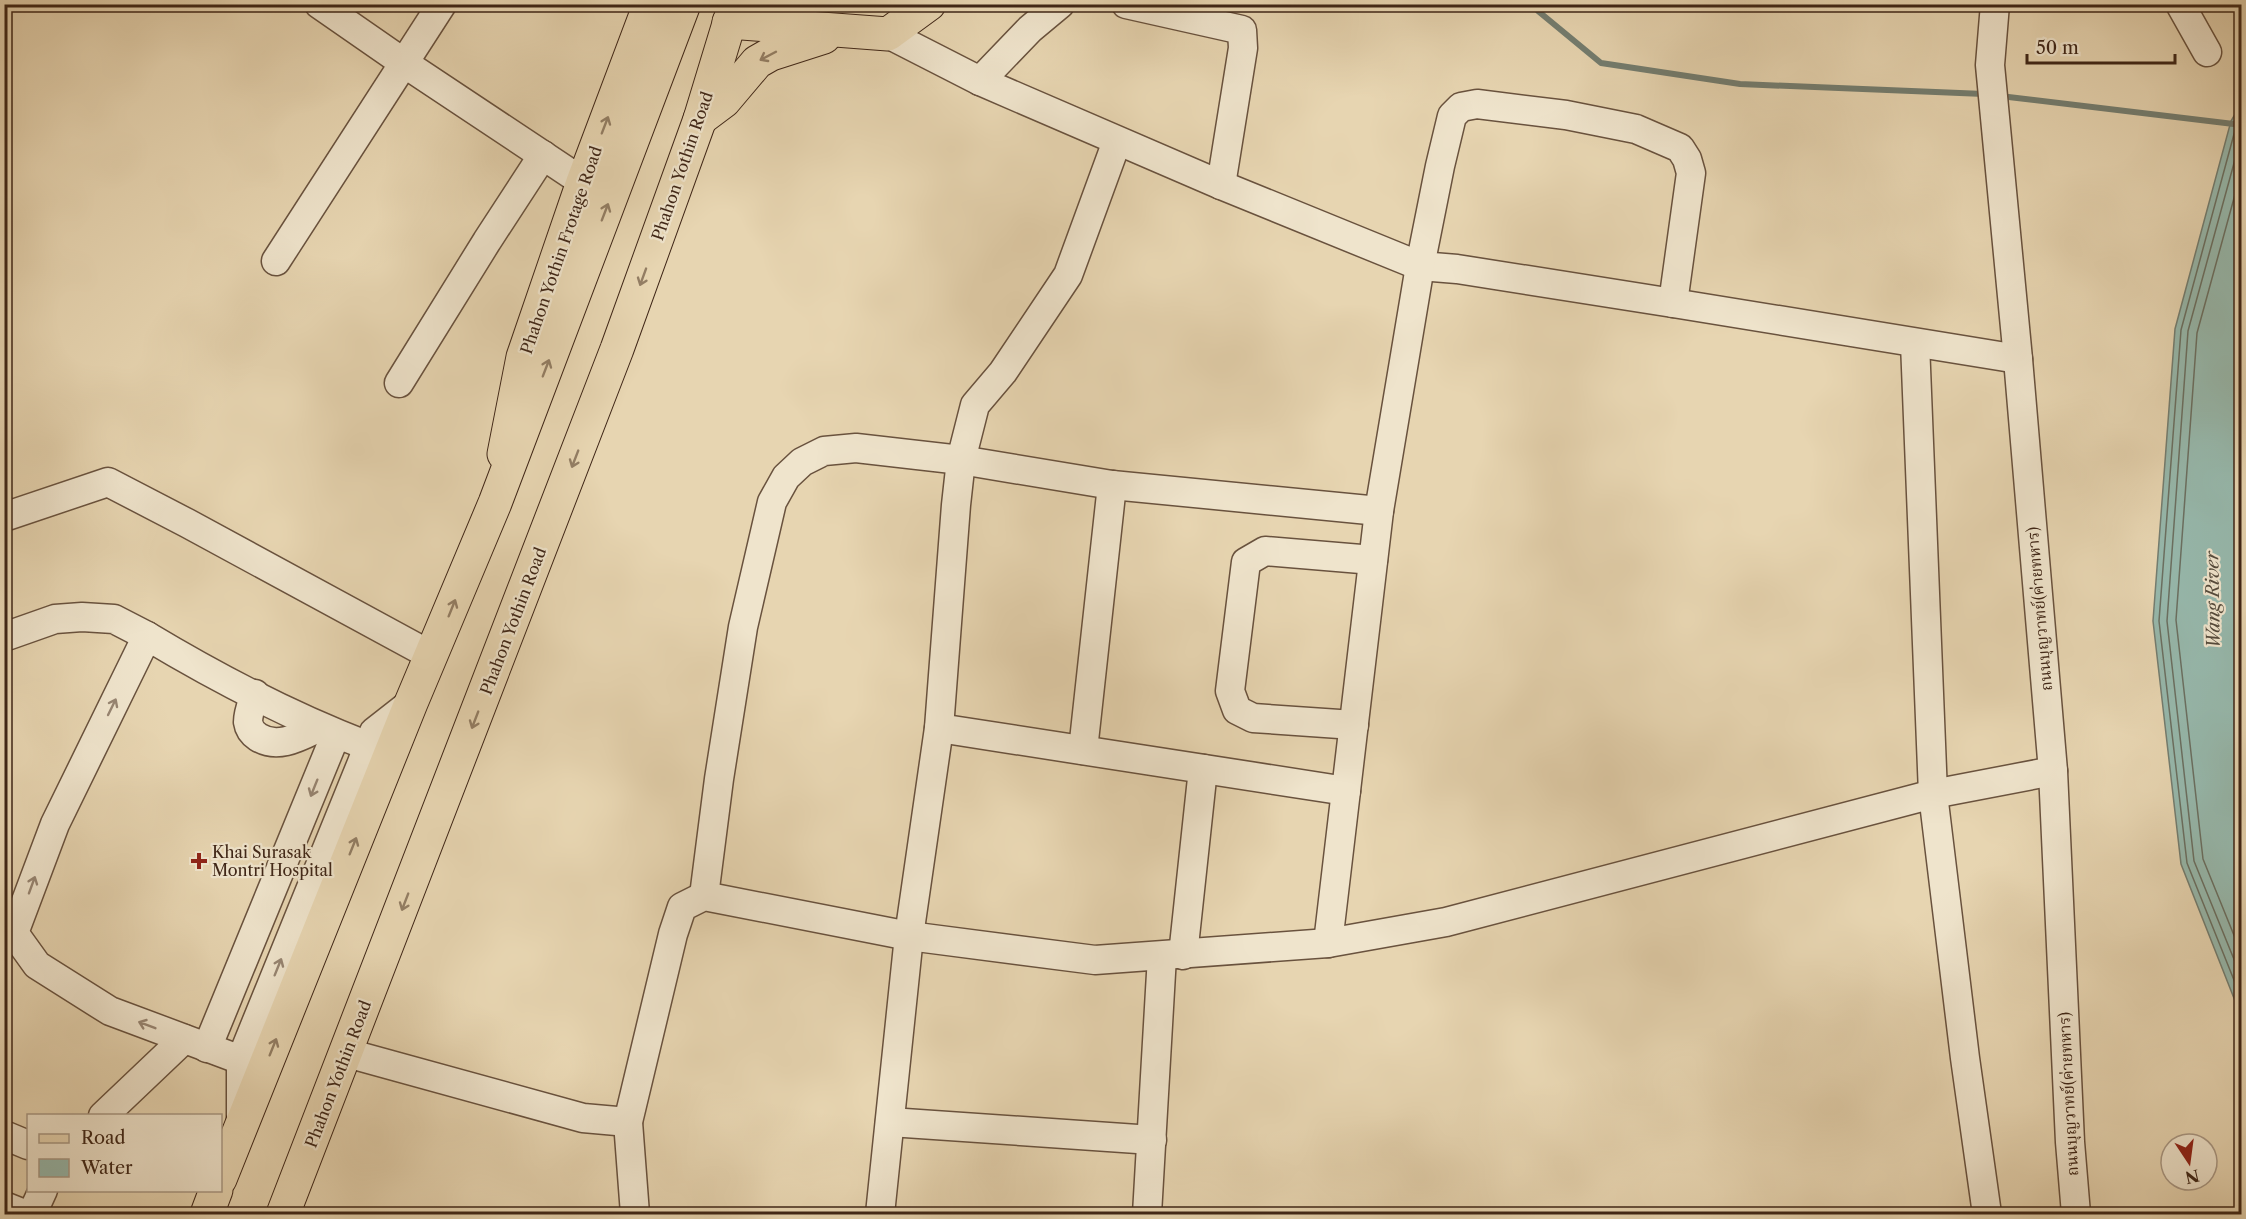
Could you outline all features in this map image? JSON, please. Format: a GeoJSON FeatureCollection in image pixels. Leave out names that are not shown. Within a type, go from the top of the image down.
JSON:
{"type":"FeatureCollection","features":[{"type":"Feature","properties":{"kind":"main road","name":"Phahon Yothin Frotage Road"},"geometry":{"type":"LineString","coordinates":[[495,503],[523,357],[583,182],[650,4]]}},
{"type":"Feature","properties":{"kind":"main road"},"geometry":{"type":"LineString","coordinates":[[816,4],[820,15],[843,30]]}},
{"type":"Feature","properties":{"kind":"main road"},"geometry":{"type":"LineString","coordinates":[[222,1174],[411,703],[495,503],[684,6],[843,30],[888,34],[928,5]]}},
{"type":"Feature","properties":{"kind":"main road","name":"Phahon Yothin Road"},"geometry":{"type":"LineString","coordinates":[[283,1215],[613,360],[700,119],[732,13]]}},
{"type":"Feature","properties":{"kind":"main road"},"geometry":{"type":"LineString","coordinates":[[700,119],[724,101],[757,62],[789,47],[843,30]]}},
{"type":"Feature","properties":{"kind":"main road"},"geometry":{"type":"LineString","coordinates":[[207,1215],[216,1192]]}},
{"type":"Feature","properties":{"kind":"street"},"geometry":{"type":"LineString","coordinates":[[319,4],[583,182]]}},
{"type":"Feature","properties":{"kind":"street"},"geometry":{"type":"LineString","coordinates":[[276,261],[442,4]]}},
{"type":"Feature","properties":{"kind":"street"},"geometry":{"type":"LineString","coordinates":[[980,81],[1030,29],[1060,4]]}},
{"type":"Feature","properties":{"kind":"street"},"geometry":{"type":"LineString","coordinates":[[1126,4],[1242,30],[1243,48],[1221,185]]}},
{"type":"Feature","properties":{"kind":"street","name":"ถนนบุญวาทย์(ค่ายทหาร)"},"geometry":{"type":"LineString","coordinates":[[1995,4],[1990,65],[2053,771],[2069,1130],[2076,1215]]}},
{"type":"Feature","properties":{"kind":"street"},"geometry":{"type":"LineString","coordinates":[[2180,4],[2207,52]]}},
{"type":"Feature","properties":{"kind":"street"},"geometry":{"type":"LineString","coordinates":[[888,34],[980,81],[1117,141],[1420,266],[1457,269],[2018,359]]}},
{"type":"Feature","properties":{"kind":"street"},"geometry":{"type":"LineString","coordinates":[[1328,943],[1378,511],[1420,266],[1452,116],[1461,107],[1477,104],[1566,115],[1636,129],[1680,148],[1688,159],[1691,173],[1672,303]]}},
{"type":"Feature","properties":{"kind":"street"},"geometry":{"type":"LineString","coordinates":[[880,1215],[909,936],[939,728],[956,505],[962,460],[975,405],[1003,372],[1068,275],[1117,141]]}},
{"type":"Feature","properties":{"kind":"street"},"geometry":{"type":"LineString","coordinates":[[399,383],[543,155]]}},
{"type":"Feature","properties":{"kind":"street"},"geometry":{"type":"LineString","coordinates":[[1915,343],[1933,794],[1987,1215]]}},
{"type":"Feature","properties":{"kind":"street"},"geometry":{"type":"LineString","coordinates":[[704,896],[719,779],[743,627],[772,502],[786,477],[802,462],[824,451],[856,448],[962,460],[1112,484],[1378,511]]}},
{"type":"Feature","properties":{"kind":"street"},"geometry":{"type":"LineString","coordinates":[[4,517],[108,482],[432,656]]}},
{"type":"Feature","properties":{"kind":"street"},"geometry":{"type":"LineString","coordinates":[[1083,750],[1112,484]]}},
{"type":"Feature","properties":{"kind":"street"},"geometry":{"type":"LineString","coordinates":[[1354,725],[1253,717],[1237,710],[1230,691],[1231,679],[1246,562],[1265,551],[1373,560]]}},
{"type":"Feature","properties":{"kind":"street"},"geometry":{"type":"LineString","coordinates":[[4,637],[55,619],[82,617],[114,619],[255,694],[328,730],[368,746]]}},
{"type":"Feature","properties":{"kind":"street"},"geometry":{"type":"LineString","coordinates":[[147,636],[55,824],[14,933],[37,965],[110,1011],[241,1060]]}},
{"type":"Feature","properties":{"kind":"street"},"geometry":{"type":"LineString","coordinates":[[255,694],[248,724],[252,733],[262,740],[276,743],[328,730]]}},
{"type":"Feature","properties":{"kind":"street"},"geometry":{"type":"LineString","coordinates":[[241,1126],[241,1060],[374,732],[411,703]]}},
{"type":"Feature","properties":{"kind":"street"},"geometry":{"type":"LineString","coordinates":[[939,728],[1346,791]]}},
{"type":"Feature","properties":{"kind":"street"},"geometry":{"type":"LineString","coordinates":[[106,1114],[195,1043],[328,730]]}},
{"type":"Feature","properties":{"kind":"street"},"geometry":{"type":"LineString","coordinates":[[1147,1215],[1152,1140],[1173,956],[1203,769]]}},
{"type":"Feature","properties":{"kind":"street"},"geometry":{"type":"LineString","coordinates":[[635,1215],[628,1122],[682,907],[704,896],[909,936],[1095,960],[1328,943],[1446,922],[1933,794],[2053,771]]}},
{"type":"Feature","properties":{"kind":"street"},"geometry":{"type":"LineString","coordinates":[[346,1053],[583,1118],[628,1122]]}},
{"type":"Feature","properties":{"kind":"street"},"geometry":{"type":"LineString","coordinates":[[890,1122],[1152,1140]]}},
{"type":"Feature","properties":{"kind":"street"},"geometry":{"type":"LineString","coordinates":[[4,1135],[27,1145]]}},
{"type":"Feature","properties":{"kind":"street"},"geometry":{"type":"LineString","coordinates":[[32,1215],[44,1192]]}},
{"type":"Feature","properties":{"kind":"street"},"geometry":{"type":"LineString","coordinates":[[4,1206],[24,1215]]}},
{"type":"Feature","properties":{"kind":"water","name":"Wang River"},"geometry":{"type":"Polygon","coordinates":[[[2241,104],[2241,1016],[2181,864],[2153,621],[2175,329],[2231,121],[2241,104]]]}},
{"type":"Feature","properties":{"kind":"waterway"},"geometry":{"type":"LineString","coordinates":[[1535,4],[1538,11],[1601,63],[1740,84],[1984,94]]}},
{"type":"Feature","properties":{"kind":"waterway"},"geometry":{"type":"LineString","coordinates":[[2000,96],[2242,125]]}},
{"type":"Feature","properties":{"kind":"place","name":"Khai Surasak Montri Hospital"},"geometry":{"type":"Point","coordinates":[199,861]}}]}
